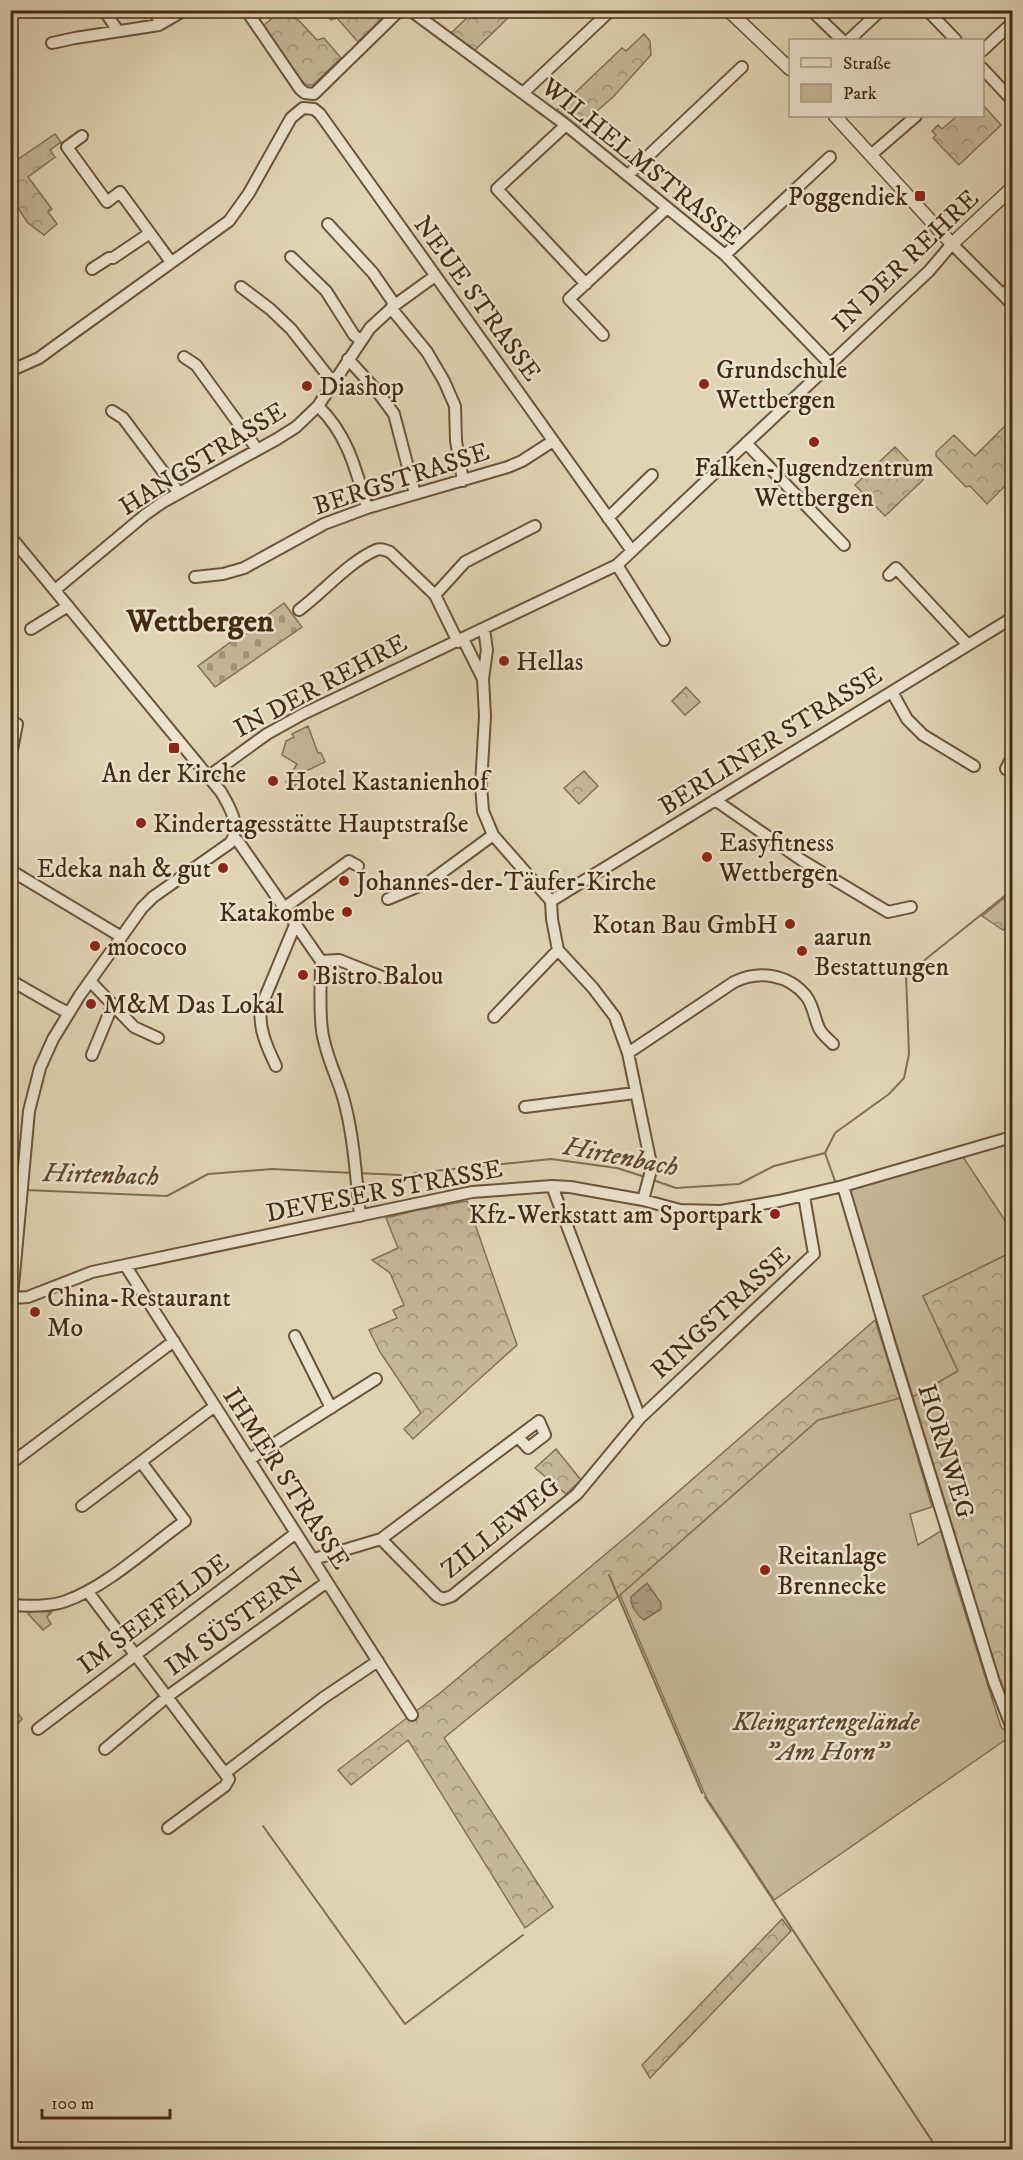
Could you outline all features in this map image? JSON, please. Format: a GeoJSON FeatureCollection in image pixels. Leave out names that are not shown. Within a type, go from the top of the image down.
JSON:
{"type":"FeatureCollection","features":[{"type":"Feature","properties":{"kind":"street"},"geometry":{"type":"LineString","coordinates":[[104,10],[118,31]]}},
{"type":"Feature","properties":{"kind":"street"},"geometry":{"type":"LineString","coordinates":[[153,10],[162,23]]}},
{"type":"Feature","properties":{"kind":"street"},"geometry":{"type":"LineString","coordinates":[[52,43],[162,23],[185,10]]}},
{"type":"Feature","properties":{"kind":"street"},"geometry":{"type":"LineString","coordinates":[[246,10],[300,89],[309,94],[314,94],[400,10]]}},
{"type":"Feature","properties":{"kind":"street","name":"WILHELMSTRASSE"},"geometry":{"type":"LineString","coordinates":[[410,10],[566,125],[725,255],[830,364]]}},
{"type":"Feature","properties":{"kind":"street"},"geometry":{"type":"LineString","coordinates":[[523,93],[611,10]]}},
{"type":"Feature","properties":{"kind":"street"},"geometry":{"type":"LineString","coordinates":[[728,10],[789,68]]}},
{"type":"Feature","properties":{"kind":"street"},"geometry":{"type":"LineString","coordinates":[[810,10],[841,39]]}},
{"type":"Feature","properties":{"kind":"street"},"geometry":{"type":"LineString","coordinates":[[850,39],[881,10]]}},
{"type":"Feature","properties":{"kind":"street"},"geometry":{"type":"LineString","coordinates":[[927,10],[955,39]]}},
{"type":"Feature","properties":{"kind":"street"},"geometry":{"type":"LineString","coordinates":[[984,49],[1012,22]]}},
{"type":"Feature","properties":{"kind":"street"},"geometry":{"type":"LineString","coordinates":[[628,175],[742,67]]}},
{"type":"Feature","properties":{"kind":"street"},"geometry":{"type":"LineString","coordinates":[[984,70],[1012,100]]}},
{"type":"Feature","properties":{"kind":"street","name":"NEUE STRASSE"},"geometry":{"type":"LineString","coordinates":[[171,262],[229,220],[249,193],[291,118],[303,108],[309,107],[320,114],[632,551]]}},
{"type":"Feature","properties":{"kind":"street"},"geometry":{"type":"LineString","coordinates":[[836,117],[952,244],[1012,304]]}},
{"type":"Feature","properties":{"kind":"street"},"geometry":{"type":"LineString","coordinates":[[872,154],[915,117]]}},
{"type":"Feature","properties":{"kind":"street"},"geometry":{"type":"LineString","coordinates":[[566,125],[497,189],[586,284]]}},
{"type":"Feature","properties":{"kind":"street"},"geometry":{"type":"LineString","coordinates":[[10,371],[39,358],[171,262],[120,192],[107,202],[67,147],[82,136]]}},
{"type":"Feature","properties":{"kind":"street"},"geometry":{"type":"LineString","coordinates":[[725,255],[830,157]]}},
{"type":"Feature","properties":{"kind":"street","name":"IN DER REHRE"},"geometry":{"type":"LineString","coordinates":[[209,776],[252,744],[285,724],[617,565],[929,271],[952,244],[1012,188]]}},
{"type":"Feature","properties":{"kind":"street"},"geometry":{"type":"LineString","coordinates":[[603,335],[569,299],[667,208]]}},
{"type":"Feature","properties":{"kind":"street"},"geometry":{"type":"LineString","coordinates":[[328,224],[373,273],[393,307],[427,352],[444,381],[455,406],[456,441],[463,481]]}},
{"type":"Feature","properties":{"kind":"street"},"geometry":{"type":"LineString","coordinates":[[92,269],[150,233]]}},
{"type":"Feature","properties":{"kind":"street"},"geometry":{"type":"LineString","coordinates":[[291,257],[326,291],[354,335],[360,340]]}},
{"type":"Feature","properties":{"kind":"street","name":"HANGSTRASSE"},"geometry":{"type":"LineString","coordinates":[[55,590],[146,514],[296,427],[318,406],[360,340],[393,307],[435,276]]}},
{"type":"Feature","properties":{"kind":"street"},"geometry":{"type":"LineString","coordinates":[[1003,295],[1012,286]]}},
{"type":"Feature","properties":{"kind":"street"},"geometry":{"type":"LineString","coordinates":[[241,287],[270,309],[291,329],[328,376],[336,381]]}},
{"type":"Feature","properties":{"kind":"street"},"geometry":{"type":"LineString","coordinates":[[184,357],[196,365],[258,449]]}},
{"type":"Feature","properties":{"kind":"street"},"geometry":{"type":"LineString","coordinates":[[348,359],[378,391],[394,414],[416,494]]}},
{"type":"Feature","properties":{"kind":"street"},"geometry":{"type":"LineString","coordinates":[[318,406],[338,429],[346,444],[367,508]]}},
{"type":"Feature","properties":{"kind":"street"},"geometry":{"type":"LineString","coordinates":[[112,411],[123,418],[179,493]]}},
{"type":"Feature","properties":{"kind":"street","name":"BERGSTRASSE"},"geometry":{"type":"LineString","coordinates":[[195,577],[223,574],[244,568],[324,524],[367,508],[463,481],[522,461],[553,441]]}},
{"type":"Feature","properties":{"kind":"street"},"geometry":{"type":"LineString","coordinates":[[746,443],[844,545]]}},
{"type":"Feature","properties":{"kind":"street"},"geometry":{"type":"LineString","coordinates":[[608,518],[652,475]]}},
{"type":"Feature","properties":{"kind":"street"},"geometry":{"type":"LineString","coordinates":[[435,595],[465,562],[536,526]]}},
{"type":"Feature","properties":{"kind":"street"},"geometry":{"type":"LineString","coordinates":[[10,536],[221,792],[235,823],[234,839]]}},
{"type":"Feature","properties":{"kind":"street"},"geometry":{"type":"LineString","coordinates":[[299,610],[348,569],[376,550],[382,549],[390,552],[435,595],[483,679]]}},
{"type":"Feature","properties":{"kind":"street"},"geometry":{"type":"LineString","coordinates":[[617,565],[664,640]]}},
{"type":"Feature","properties":{"kind":"street"},"geometry":{"type":"LineString","coordinates":[[888,575],[896,568],[968,645]]}},
{"type":"Feature","properties":{"kind":"street"},"geometry":{"type":"LineString","coordinates":[[31,629],[68,606]]}},
{"type":"Feature","properties":{"kind":"street","name":"BERLINER STRASSE"},"geometry":{"type":"LineString","coordinates":[[551,901],[1012,618]]}},
{"type":"Feature","properties":{"kind":"street"},"geometry":{"type":"LineString","coordinates":[[484,629],[487,650],[483,679],[485,716],[481,785],[483,811],[493,835],[551,901],[558,950],[593,988],[615,1017],[628,1053],[651,1164],[643,1200]]}},
{"type":"Feature","properties":{"kind":"street"},"geometry":{"type":"LineString","coordinates":[[892,692],[907,719],[923,735],[974,766]]}},
{"type":"Feature","properties":{"kind":"street"},"geometry":{"type":"LineString","coordinates":[[10,760],[17,724]]}},
{"type":"Feature","properties":{"kind":"street"},"geometry":{"type":"LineString","coordinates":[[1006,769],[1012,757]]}},
{"type":"Feature","properties":{"kind":"street"},"geometry":{"type":"LineString","coordinates":[[715,800],[803,861],[888,912],[911,907]]}},
{"type":"Feature","properties":{"kind":"street"},"geometry":{"type":"LineString","coordinates":[[388,899],[429,882],[493,835]]}},
{"type":"Feature","properties":{"kind":"street"},"geometry":{"type":"LineString","coordinates":[[234,839],[238,841],[321,961],[322,1030],[328,1057],[343,1097],[360,1216]]}},
{"type":"Feature","properties":{"kind":"street"},"geometry":{"type":"LineString","coordinates":[[10,1319],[29,1111],[40,1068],[53,1039],[120,936],[142,908],[153,897],[234,839]]}},
{"type":"Feature","properties":{"kind":"street"},"geometry":{"type":"LineString","coordinates":[[284,908],[349,861],[358,866]]}},
{"type":"Feature","properties":{"kind":"street"},"geometry":{"type":"LineString","coordinates":[[10,870],[120,936]]}},
{"type":"Feature","properties":{"kind":"street"},"geometry":{"type":"LineString","coordinates":[[276,1066],[265,1043],[260,1016],[261,1007],[295,925]]}},
{"type":"Feature","properties":{"kind":"street"},"geometry":{"type":"LineString","coordinates":[[494,1017],[558,950]]}},
{"type":"Feature","properties":{"kind":"street"},"geometry":{"type":"LineString","coordinates":[[321,961],[339,960],[382,977]]}},
{"type":"Feature","properties":{"kind":"street"},"geometry":{"type":"LineString","coordinates":[[628,1053],[734,982],[747,976],[762,975],[787,980],[801,992],[812,1007],[821,1031],[833,1044]]}},
{"type":"Feature","properties":{"kind":"street"},"geometry":{"type":"LineString","coordinates":[[10,980],[69,1013]]}},
{"type":"Feature","properties":{"kind":"street"},"geometry":{"type":"LineString","coordinates":[[90,981],[134,1027],[158,1038]]}},
{"type":"Feature","properties":{"kind":"street"},"geometry":{"type":"LineString","coordinates":[[92,1055],[113,1004]]}},
{"type":"Feature","properties":{"kind":"street"},"geometry":{"type":"LineString","coordinates":[[525,1107],[635,1093]]}},
{"type":"Feature","properties":{"kind":"street","name":"DEVESER STRASSE"},"geometry":{"type":"LineString","coordinates":[[13,1298],[28,1298],[92,1272],[125,1264],[472,1192],[552,1186],[570,1187],[643,1200],[680,1210],[721,1211],[804,1196],[1012,1137]]}},
{"type":"Feature","properties":{"kind":"street","name":"RINGSTRASSE"},"geometry":{"type":"LineString","coordinates":[[552,1186],[640,1418]]}},
{"type":"Feature","properties":{"kind":"street","name":"HORNWEG"},"geometry":{"type":"LineString","coordinates":[[843,1186],[994,1682],[1012,1728]]}},
{"type":"Feature","properties":{"kind":"street","name":"RINGSTRASSE"},"geometry":{"type":"LineString","coordinates":[[593,1475],[640,1418],[814,1254],[804,1196]]}},
{"type":"Feature","properties":{"kind":"street","name":"IHMER STRASSE"},"geometry":{"type":"LineString","coordinates":[[125,1264],[412,1715]]}},
{"type":"Feature","properties":{"kind":"street"},"geometry":{"type":"LineString","coordinates":[[295,1336],[331,1408]]}},
{"type":"Feature","properties":{"kind":"street"},"geometry":{"type":"LineString","coordinates":[[10,1464],[174,1341]]}},
{"type":"Feature","properties":{"kind":"street"},"geometry":{"type":"LineString","coordinates":[[249,1459],[376,1379]]}},
{"type":"Feature","properties":{"kind":"street"},"geometry":{"type":"LineString","coordinates":[[81,1506],[215,1406]]}},
{"type":"Feature","properties":{"kind":"street"},"geometry":{"type":"LineString","coordinates":[[314,1559],[381,1539],[518,1437]]}},
{"type":"Feature","properties":{"kind":"street"},"geometry":{"type":"LineString","coordinates":[[10,1605],[29,1606],[64,1602],[88,1592],[185,1521],[141,1462]]}},
{"type":"Feature","properties":{"kind":"street","name":"ZILLEWEG"},"geometry":{"type":"LineString","coordinates":[[381,1539],[437,1596],[448,1599],[577,1494],[593,1475]]}},
{"type":"Feature","properties":{"kind":"street","name":"IM SEEFELDE"},"geometry":{"type":"LineString","coordinates":[[38,1729],[296,1533]]}},
{"type":"Feature","properties":{"kind":"street","name":"IM SÜSTERN"},"geometry":{"type":"LineString","coordinates":[[105,1749],[168,1696],[327,1582]]}},
{"type":"Feature","properties":{"kind":"street"},"geometry":{"type":"LineString","coordinates":[[88,1592],[229,1779],[225,1786],[168,1828]]}},
{"type":"Feature","properties":{"kind":"street"},"geometry":{"type":"LineString","coordinates":[[225,1773],[323,1698],[378,1661]]}},
{"type":"Feature","properties":{"kind":"green space"},"geometry":{"type":"Polygon","coordinates":[[[281,11],[290,11],[317,40],[324,38],[341,58],[313,85],[306,85],[300,79],[263,26],[281,11]]]}},
{"type":"Feature","properties":{"kind":"green space"},"geometry":{"type":"Polygon","coordinates":[[[322,11],[370,11],[380,20],[358,42],[337,18],[331,20],[322,11]]]}},
{"type":"Feature","properties":{"kind":"green space"},"geometry":{"type":"Polygon","coordinates":[[[474,11],[515,11],[473,52],[449,35],[474,11]]]}},
{"type":"Feature","properties":{"kind":"green space"},"geometry":{"type":"Polygon","coordinates":[[[644,34],[650,41],[651,55],[614,96],[579,127],[557,110],[622,48],[626,51],[644,34]]]}},
{"type":"Feature","properties":{"kind":"green space"},"geometry":{"type":"Polygon","coordinates":[[[984,106],[1001,125],[959,165],[933,138],[936,135],[932,131],[938,125],[942,129],[956,117],[984,117],[984,106]]]}},
{"type":"Feature","properties":{"kind":"green space"},"geometry":{"type":"Polygon","coordinates":[[[55,134],[61,142],[50,150],[55,157],[28,177],[52,209],[48,212],[57,224],[44,235],[28,223],[11,198],[11,164],[55,134]]]}},
{"type":"Feature","properties":{"kind":"green space"},"geometry":{"type":"Polygon","coordinates":[[[1012,419],[1012,479],[987,504],[970,486],[966,487],[936,456],[936,452],[954,435],[975,456],[1012,419]]]}},
{"type":"Feature","properties":{"kind":"green space"},"geometry":{"type":"Polygon","coordinates":[[[895,447],[923,476],[923,480],[885,516],[855,485],[895,447]]]}},
{"type":"Feature","properties":{"kind":"green space"},"geometry":{"type":"Polygon","coordinates":[[[284,603],[302,627],[215,687],[198,666],[284,603]]]}},
{"type":"Feature","properties":{"kind":"green space"},"geometry":{"type":"Polygon","coordinates":[[[686,687],[700,702],[685,715],[672,701],[686,687]]]}},
{"type":"Feature","properties":{"kind":"green space"},"geometry":{"type":"Polygon","coordinates":[[[308,726],[318,753],[321,753],[325,762],[306,771],[294,787],[286,782],[297,764],[282,755],[286,741],[294,737],[292,734],[308,726]]]}},
{"type":"Feature","properties":{"kind":"green space"},"geometry":{"type":"Polygon","coordinates":[[[584,771],[598,786],[579,804],[564,788],[584,771]]]}},
{"type":"Feature","properties":{"kind":"green space"},"geometry":{"type":"Polygon","coordinates":[[[1012,892],[1012,922],[1003,930],[982,916],[1012,892]]]}},
{"type":"Feature","properties":{"kind":"green space"},"geometry":{"type":"Polygon","coordinates":[[[963,1157],[1012,1231],[1012,1252],[923,1296],[958,1371],[913,1397],[849,1190],[963,1157]]]}},
{"type":"Feature","properties":{"kind":"green space"},"geometry":{"type":"Polygon","coordinates":[[[467,1201],[517,1345],[413,1439],[404,1429],[421,1413],[380,1352],[369,1330],[397,1318],[393,1310],[404,1305],[390,1273],[372,1260],[398,1248],[386,1218],[467,1201]]]}},
{"type":"Feature","properties":{"kind":"green space"},"geometry":{"type":"Polygon","coordinates":[[[1012,1252],[1012,1721],[913,1397],[958,1371],[923,1296],[1012,1252]]]}},
{"type":"Feature","properties":{"kind":"green space"},"geometry":{"type":"Polygon","coordinates":[[[875,1320],[900,1398],[818,1420],[620,1595],[444,1738],[553,1907],[525,1928],[408,1740],[351,1785],[338,1770],[440,1693],[632,1532],[875,1320]]]}},
{"type":"Feature","properties":{"kind":"green space","name":"Kleingartengelände \"Am Horn\""},"geometry":{"type":"Polygon","coordinates":[[[900,1398],[932,1507],[910,1514],[918,1545],[941,1531],[1001,1727],[1011,1736],[774,1900],[706,1797],[620,1595],[818,1420],[900,1398]]]}},
{"type":"Feature","properties":{"kind":"green space"},"geometry":{"type":"Polygon","coordinates":[[[556,1449],[581,1480],[566,1494],[535,1468],[556,1449]]]}},
{"type":"Feature","properties":{"kind":"green space"},"geometry":{"type":"Polygon","coordinates":[[[33,1611],[52,1612],[47,1617],[51,1624],[43,1630],[28,1614],[33,1611]]]}},
{"type":"Feature","properties":{"kind":"green space"},"geometry":{"type":"Polygon","coordinates":[[[11,1704],[22,1719],[11,1731],[11,1704]]]}},
{"type":"Feature","properties":{"kind":"green space"},"geometry":{"type":"Polygon","coordinates":[[[782,1919],[791,1931],[650,2078],[642,2065],[782,1919]]]}},
{"type":"Feature","properties":{"kind":"water"},"geometry":{"type":"Polygon","coordinates":[[[647,1583],[661,1603],[661,1609],[644,1620],[634,1610],[631,1597],[647,1583]]]}},
{"type":"Feature","properties":{"kind":"waterway","name":"Hirtenbach"},"geometry":{"type":"LineString","coordinates":[[653,1180],[676,1188],[739,1184],[774,1166],[825,1153],[835,1133],[889,1094],[904,1078],[909,1054],[906,975],[1012,890]]}},
{"type":"Feature","properties":{"kind":"waterway"},"geometry":{"type":"LineString","coordinates":[[825,1153],[835,1181]]}},
{"type":"Feature","properties":{"kind":"waterway","name":"Hirtenbach"},"geometry":{"type":"LineString","coordinates":[[414,1173],[551,1159],[617,1168],[645,1177]]}},
{"type":"Feature","properties":{"kind":"waterway","name":"Hirtenbach"},"geometry":{"type":"LineString","coordinates":[[25,1190],[167,1196],[208,1174],[272,1169],[353,1173]]}},
{"type":"Feature","properties":{"kind":"waterway","name":"Hirtenbach"},"geometry":{"type":"LineString","coordinates":[[358,1173],[401,1175]]}},
{"type":"Feature","properties":{"kind":"waterway","name":"Hirtenbach"},"geometry":{"type":"LineString","coordinates":[[10,1189],[20,1189]]}},
{"type":"Feature","properties":{"kind":"waterway"},"geometry":{"type":"LineString","coordinates":[[609,1575],[702,1793]]}},
{"type":"Feature","properties":{"kind":"waterway"},"geometry":{"type":"LineString","coordinates":[[705,1797],[938,2150]]}},
{"type":"Feature","properties":{"kind":"waterway"},"geometry":{"type":"LineString","coordinates":[[263,1826],[405,2024],[523,1935]]}},
{"type":"Feature","properties":{"kind":"place","name":"Poggendiek"},"geometry":{"type":"Point","coordinates":[920,196]}},
{"type":"Feature","properties":{"kind":"place","name":"Grundschule Wettbergen"},"geometry":{"type":"Point","coordinates":[704,384]}},
{"type":"Feature","properties":{"kind":"place","name":"Diashop"},"geometry":{"type":"Point","coordinates":[307,386]}},
{"type":"Feature","properties":{"kind":"place","name":"Falken-Jugendzentrum Wettbergen"},"geometry":{"type":"Point","coordinates":[814,442]}},
{"type":"Feature","properties":{"kind":"place","name":"Hellas"},"geometry":{"type":"Point","coordinates":[504,661]}},
{"type":"Feature","properties":{"kind":"place","name":"An der Kirche"},"geometry":{"type":"Point","coordinates":[174,748]}},
{"type":"Feature","properties":{"kind":"place","name":"Hotel Kastanienhof"},"geometry":{"type":"Point","coordinates":[273,781]}},
{"type":"Feature","properties":{"kind":"place","name":"Kindertagesstätte Hauptstraße"},"geometry":{"type":"Point","coordinates":[141,823]}},
{"type":"Feature","properties":{"kind":"place","name":"Easyfitness Wettbergen"},"geometry":{"type":"Point","coordinates":[707,857]}},
{"type":"Feature","properties":{"kind":"place","name":"Edeka nah & gut"},"geometry":{"type":"Point","coordinates":[223,868]}},
{"type":"Feature","properties":{"kind":"place","name":"Johannes-der-Täufer-Kirche"},"geometry":{"type":"Point","coordinates":[344,881]}},
{"type":"Feature","properties":{"kind":"place","name":"Katakombe"},"geometry":{"type":"Point","coordinates":[347,912]}},
{"type":"Feature","properties":{"kind":"place","name":"Kotan Bau GmbH"},"geometry":{"type":"Point","coordinates":[790,924]}},
{"type":"Feature","properties":{"kind":"place","name":"mococo"},"geometry":{"type":"Point","coordinates":[95,946]}},
{"type":"Feature","properties":{"kind":"place","name":"aarun Bestattungen"},"geometry":{"type":"Point","coordinates":[802,951]}},
{"type":"Feature","properties":{"kind":"place","name":"Bistro Balou"},"geometry":{"type":"Point","coordinates":[303,975]}},
{"type":"Feature","properties":{"kind":"place","name":"M&M Das Lokal"},"geometry":{"type":"Point","coordinates":[91,1004]}},
{"type":"Feature","properties":{"kind":"place","name":"Kfz-Werkstatt am Sportpark"},"geometry":{"type":"Point","coordinates":[775,1214]}},
{"type":"Feature","properties":{"kind":"place","name":"China-Restaurant Mo"},"geometry":{"type":"Point","coordinates":[35,1312]}},
{"type":"Feature","properties":{"kind":"place","name":"Reitanlage Brennecke"},"geometry":{"type":"Point","coordinates":[765,1570]}},
{"type":"Feature","properties":{"kind":"district","name":"Wettbergen"},"geometry":{"type":"Point","coordinates":[200,620]}}]}
